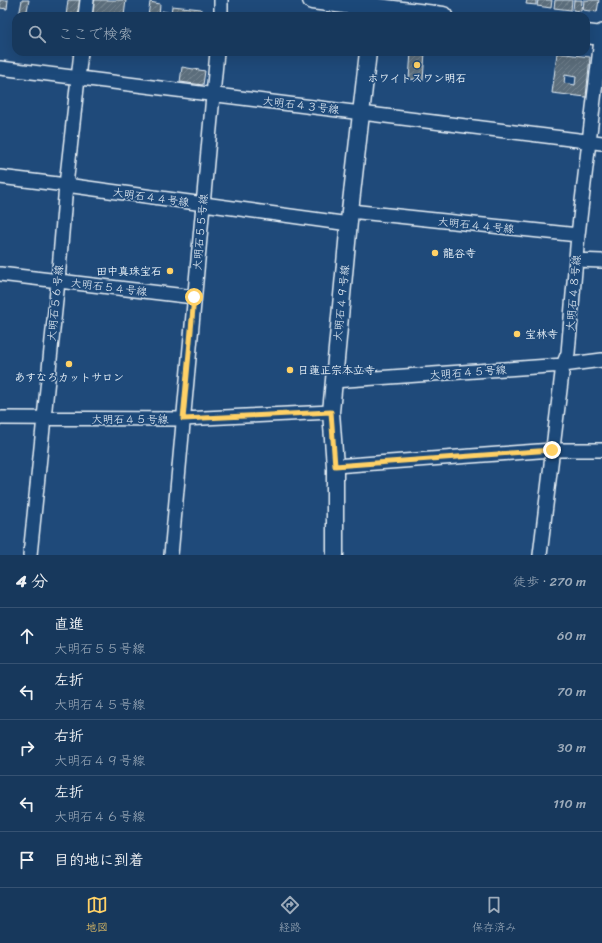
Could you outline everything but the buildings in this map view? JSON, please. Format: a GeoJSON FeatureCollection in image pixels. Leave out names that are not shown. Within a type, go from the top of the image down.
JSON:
{"type":"FeatureCollection","features":[{"type":"Feature","properties":{"kind":"main road"},"geometry":{"type":"LineString","coordinates":[[312,0],[408,12]]}},
{"type":"Feature","properties":{"kind":"street"},"geometry":{"type":"LineString","coordinates":[[86,12],[87,0]]}},
{"type":"Feature","properties":{"kind":"street"},"geometry":{"type":"LineString","coordinates":[[221,0],[221,12]]}},
{"type":"Feature","properties":{"kind":"street","name":"大明石４８号線"},"geometry":{"type":"LineString","coordinates":[[540,555],[563,365],[568,353],[598,34]]}},
{"type":"Feature","properties":{"kind":"street","name":"大明石５６号線"},"geometry":{"type":"LineString","coordinates":[[30,555],[58,281],[66,185],[81,56]]}},
{"type":"Feature","properties":{"kind":"street","name":"大明石５５号線"},"geometry":{"type":"LineString","coordinates":[[171,555],[217,56]]}},
{"type":"Feature","properties":{"kind":"street","name":"大明石４９号線"},"geometry":{"type":"LineString","coordinates":[[335,555],[335,466],[331,412],[333,381],[368,56]]}},
{"type":"Feature","properties":{"kind":"street","name":"大明石４３号線"},"geometry":{"type":"LineString","coordinates":[[0,68],[602,143]]}},
{"type":"Feature","properties":{"kind":"street","name":"大明石４４号線"},"geometry":{"type":"LineString","coordinates":[[0,177],[203,205],[350,218],[578,235]]}},
{"type":"Feature","properties":{"kind":"street"},"geometry":{"type":"LineString","coordinates":[[576,260],[602,261]]}},
{"type":"Feature","properties":{"kind":"street","name":"大明石５４号線"},"geometry":{"type":"LineString","coordinates":[[0,274],[194,297]]}},
{"type":"Feature","properties":{"kind":"street","name":"大明石４５号線"},"geometry":{"type":"LineString","coordinates":[[333,381],[563,365],[602,360]]}},
{"type":"Feature","properties":{"kind":"street","name":"大明石４５号線"},"geometry":{"type":"LineString","coordinates":[[0,418],[183,419],[331,412]]}},
{"type":"Feature","properties":{"kind":"street"},"geometry":{"type":"LineString","coordinates":[[335,466],[552,450],[602,450]]}},
{"type":"Feature","properties":{"kind":"place","name":"ホワイトスワン明石"},"geometry":{"type":"Point","coordinates":[417,65]}},
{"type":"Feature","properties":{"kind":"place","name":"龍谷寺"},"geometry":{"type":"Point","coordinates":[435,253]}},
{"type":"Feature","properties":{"kind":"place","name":"田中真珠宝石"},"geometry":{"type":"Point","coordinates":[170,271]}},
{"type":"Feature","properties":{"kind":"place","name":"宝林寺"},"geometry":{"type":"Point","coordinates":[517,334]}},
{"type":"Feature","properties":{"kind":"place","name":"あすなろカットサロン"},"geometry":{"type":"Point","coordinates":[69,364]}},
{"type":"Feature","properties":{"kind":"place","name":"日蓮正宗本立寺"},"geometry":{"type":"Point","coordinates":[290,370]}},
{"type":"Feature","properties":{"kind":"route"},"geometry":{"type":"LineString","coordinates":[[194,297],[183,419],[331,412],[335,466],[552,450]]}}]}
